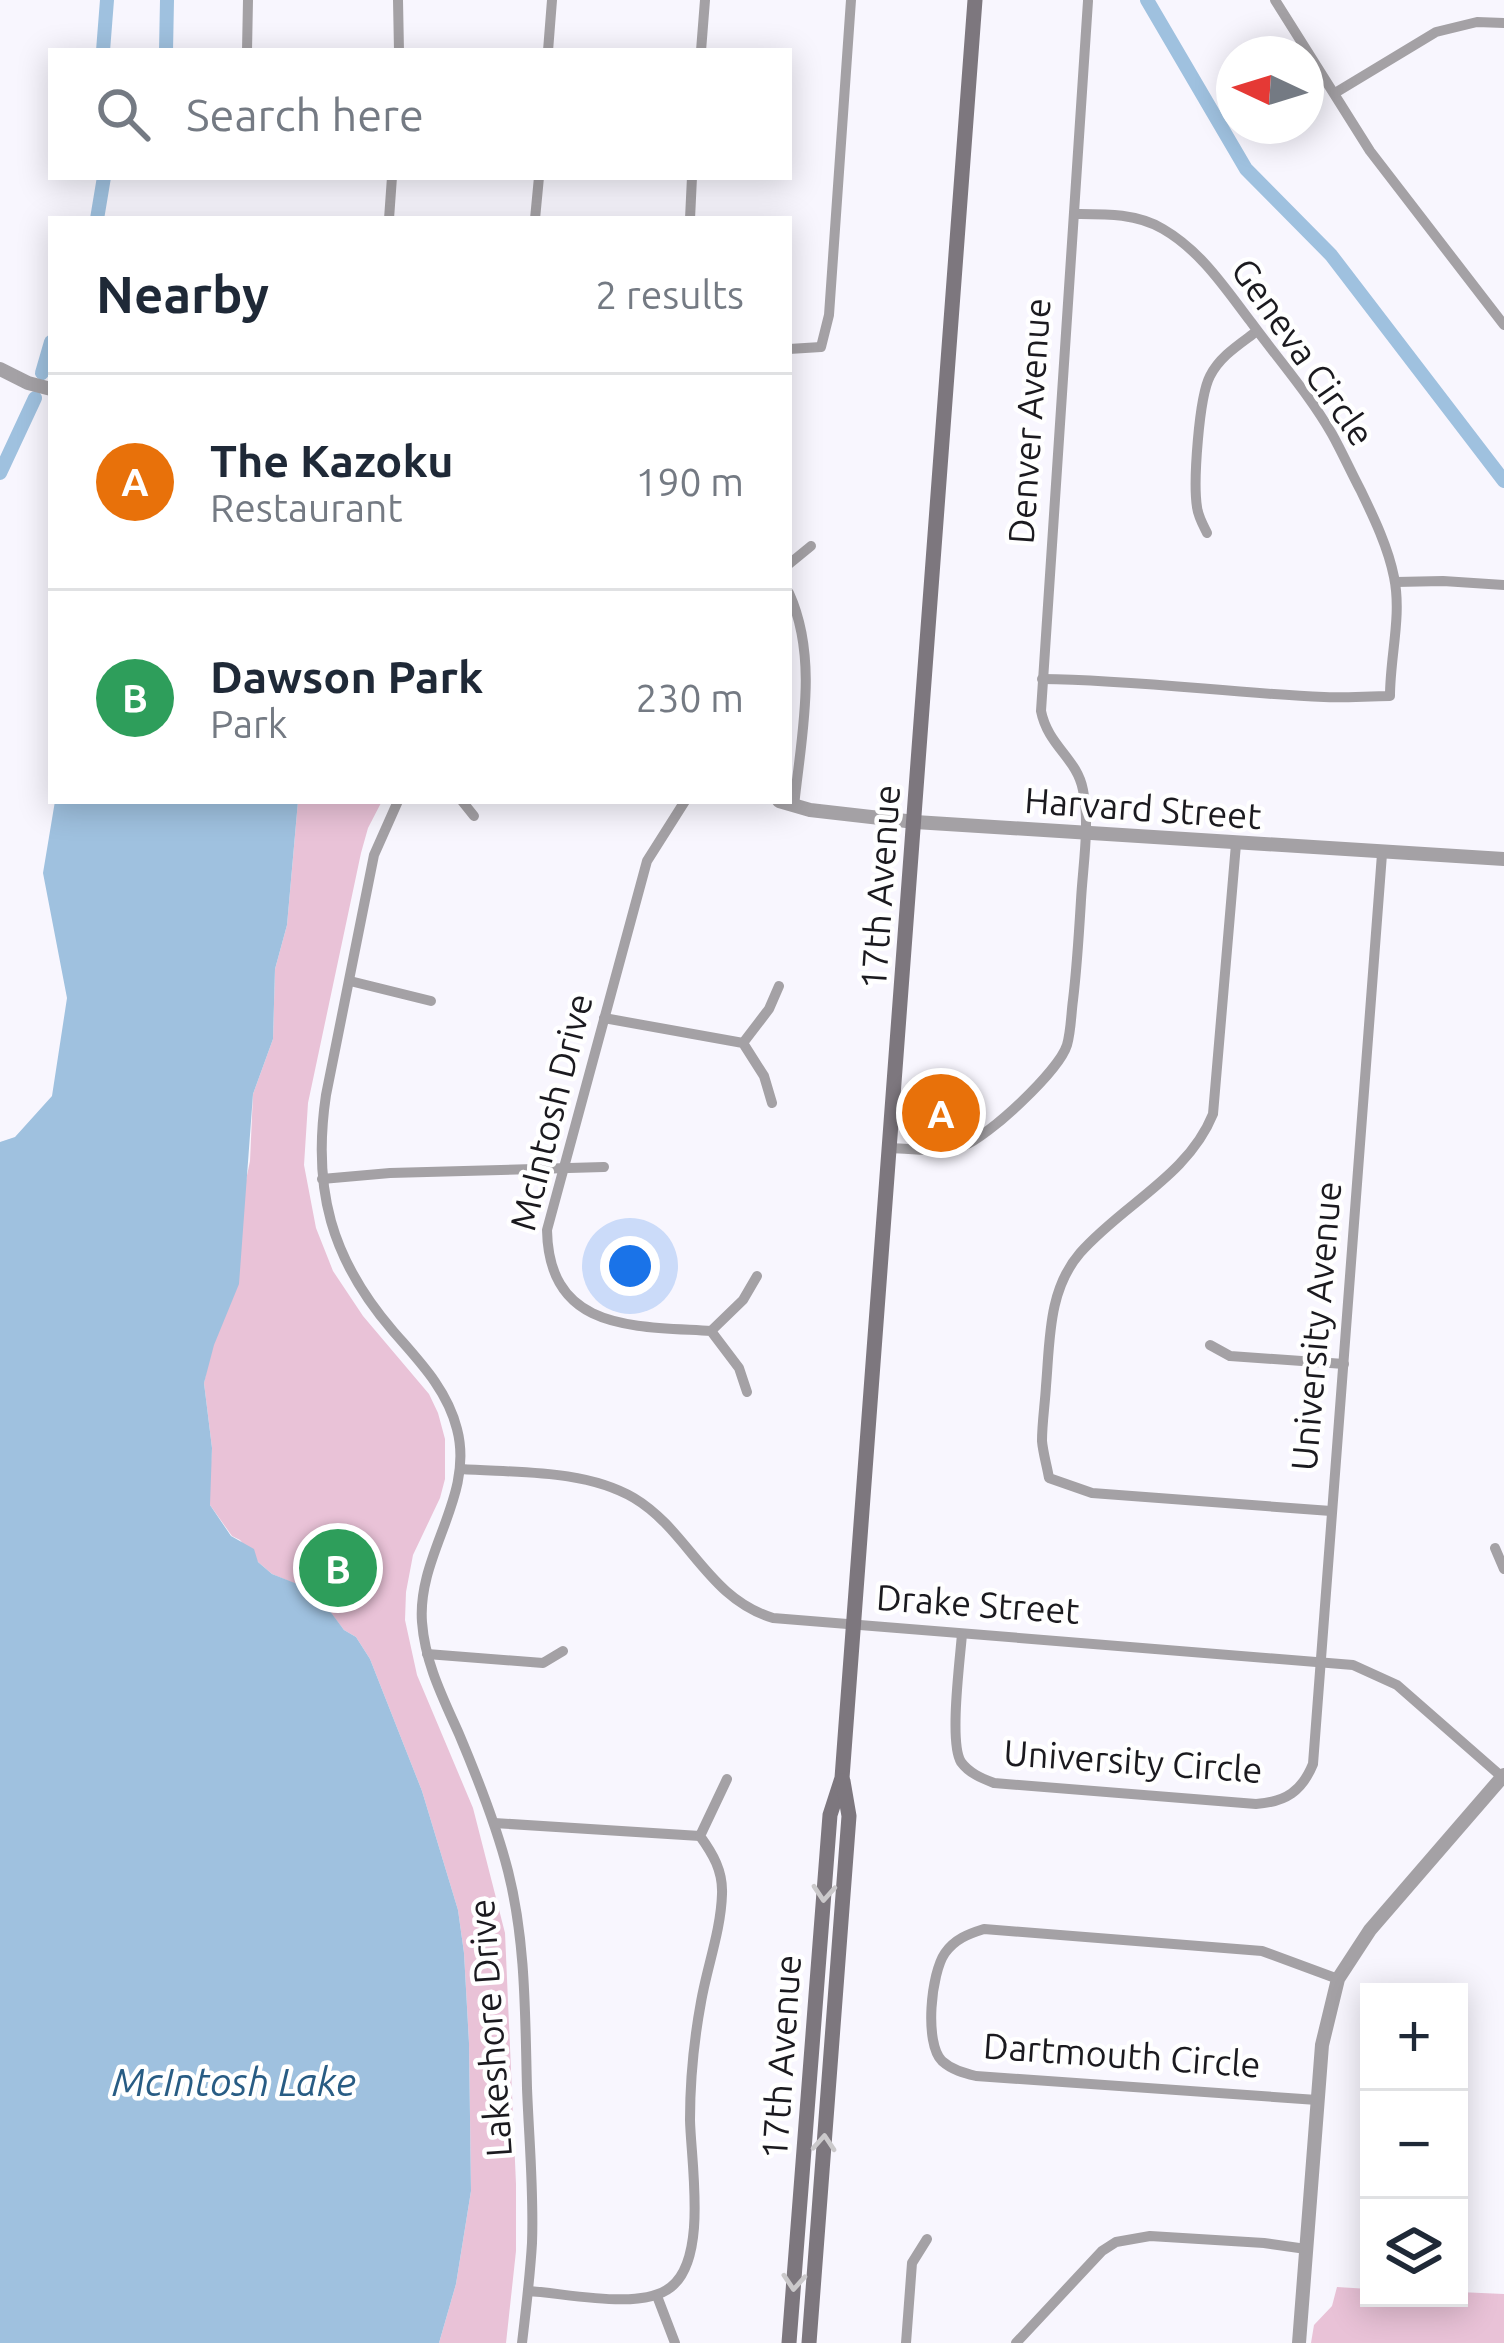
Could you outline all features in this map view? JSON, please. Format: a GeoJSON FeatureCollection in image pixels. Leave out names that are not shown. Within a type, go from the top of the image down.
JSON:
{"type":"FeatureCollection","features":[{"type":"Feature","properties":{"kind":"main road","name":"17th Avenue"},"geometry":{"type":"LineString","coordinates":[[789,2343],[830,1815],[842,1778],[975,0]]}},
{"type":"Feature","properties":{"kind":"main road","name":"17th Avenue"},"geometry":{"type":"LineString","coordinates":[[808,2343],[849,1816],[842,1778]]}},
{"type":"Feature","properties":{"kind":"street"},"geometry":{"type":"LineString","coordinates":[[248,0],[248,48]]}},
{"type":"Feature","properties":{"kind":"street"},"geometry":{"type":"LineString","coordinates":[[398,0],[399,48]]}},
{"type":"Feature","properties":{"kind":"street"},"geometry":{"type":"LineString","coordinates":[[548,48],[552,0]]}},
{"type":"Feature","properties":{"kind":"street"},"geometry":{"type":"LineString","coordinates":[[701,48],[705,0]]}},
{"type":"Feature","properties":{"kind":"street"},"geometry":{"type":"LineString","coordinates":[[792,349],[821,347],[829,315],[851,0]]}},
{"type":"Feature","properties":{"kind":"street"},"geometry":{"type":"LineString","coordinates":[[1275,0],[1370,151],[1504,325]]}},
{"type":"Feature","properties":{"kind":"street","name":"Denver Avenue"},"geometry":{"type":"LineString","coordinates":[[890,1148],[944,1150],[978,1138],[1046,1078],[1067,1044],[1079,949],[1086,809],[1074,766],[1052,741],[1041,711],[1088,1]]}},
{"type":"Feature","properties":{"kind":"street"},"geometry":{"type":"LineString","coordinates":[[1335,93],[1436,32],[1477,22],[1504,23]]}},
{"type":"Feature","properties":{"kind":"street"},"geometry":{"type":"LineString","coordinates":[[389,216],[392,180]]}},
{"type":"Feature","properties":{"kind":"street"},"geometry":{"type":"LineString","coordinates":[[536,216],[539,180]]}},
{"type":"Feature","properties":{"kind":"street"},"geometry":{"type":"LineString","coordinates":[[690,216],[692,180]]}},
{"type":"Feature","properties":{"kind":"street","name":"Geneva Circle"},"geometry":{"type":"LineString","coordinates":[[1042,679],[1325,697],[1390,696],[1397,601],[1390,559],[1331,432],[1208,267],[1162,228],[1116,214],[1074,214]]}},
{"type":"Feature","properties":{"kind":"street"},"geometry":{"type":"LineString","coordinates":[[1207,533],[1197,510],[1202,397],[1219,362],[1257,331]]}},
{"type":"Feature","properties":{"kind":"street"},"geometry":{"type":"LineString","coordinates":[[0,369],[48,388]]}},
{"type":"Feature","properties":{"kind":"street"},"geometry":{"type":"LineString","coordinates":[[792,561],[811,546]]}},
{"type":"Feature","properties":{"kind":"street"},"geometry":{"type":"LineString","coordinates":[[1396,582],[1504,584]]}},
{"type":"Feature","properties":{"kind":"street"},"geometry":{"type":"LineString","coordinates":[[792,601],[806,654],[803,714],[792,772]]}},
{"type":"Feature","properties":{"kind":"street","name":"Lakeshore Drive"},"geometry":{"type":"LineString","coordinates":[[397,804],[374,855],[320,1132],[322,1179],[331,1226],[358,1285],[434,1379],[458,1432],[461,1468],[450,1514],[423,1586],[422,1620],[427,1654],[494,1822],[519,1923],[532,2197],[522,2343]]}},
{"type":"Feature","properties":{"kind":"street"},"geometry":{"type":"LineString","coordinates":[[464,804],[474,817]]}},
{"type":"Feature","properties":{"kind":"street","name":"McIntosh Drive"},"geometry":{"type":"LineString","coordinates":[[683,804],[647,861],[547,1230],[548,1252],[564,1291],[579,1307],[608,1322],[711,1331]]}},
{"type":"Feature","properties":{"kind":"street","name":"Harvard Street"},"geometry":{"type":"LineString","coordinates":[[786,804],[915,822],[1504,859]]}},
{"type":"Feature","properties":{"kind":"street"},"geometry":{"type":"LineString","coordinates":[[1236,844],[1213,1114],[1195,1148],[1080,1253],[1067,1271],[1051,1319],[1042,1444],[1049,1478],[1092,1493],[1331,1511]]}},
{"type":"Feature","properties":{"kind":"street","name":"University Avenue"},"geometry":{"type":"LineString","coordinates":[[1292,1796],[1313,1764],[1382,854]]}},
{"type":"Feature","properties":{"kind":"street"},"geometry":{"type":"LineString","coordinates":[[350,981],[431,1001]]}},
{"type":"Feature","properties":{"kind":"street"},"geometry":{"type":"LineString","coordinates":[[743,1043],[769,1009],[779,986]]}},
{"type":"Feature","properties":{"kind":"street"},"geometry":{"type":"LineString","coordinates":[[604,1018],[743,1043],[764,1076],[772,1103]]}},
{"type":"Feature","properties":{"kind":"street"},"geometry":{"type":"LineString","coordinates":[[322,1179],[604,1167]]}},
{"type":"Feature","properties":{"kind":"street"},"geometry":{"type":"LineString","coordinates":[[747,1392],[739,1368],[711,1331],[743,1300],[758,1276]]}},
{"type":"Feature","properties":{"kind":"street"},"geometry":{"type":"LineString","coordinates":[[1210,1345],[1230,1356],[1344,1364]]}},
{"type":"Feature","properties":{"kind":"street","name":"Drake Street"},"geometry":{"type":"LineString","coordinates":[[461,1468],[580,1478],[609,1486],[652,1512],[733,1600],[773,1618],[1353,1665],[1397,1685],[1503,1776]]}},
{"type":"Feature","properties":{"kind":"street"},"geometry":{"type":"LineString","coordinates":[[1495,1547],[1504,1569]]}},
{"type":"Feature","properties":{"kind":"street","name":"University Circle"},"geometry":{"type":"LineString","coordinates":[[962,1634],[955,1740],[962,1763],[976,1776],[994,1783],[1256,1804],[1292,1796]]}},
{"type":"Feature","properties":{"kind":"street"},"geometry":{"type":"LineString","coordinates":[[427,1654],[543,1663],[563,1651]]}},
{"type":"Feature","properties":{"kind":"street"},"geometry":{"type":"LineString","coordinates":[[1298,2343],[1317,2100],[1326,2023],[1338,1979],[1370,1930],[1503,1776]]}},
{"type":"Feature","properties":{"kind":"street"},"geometry":{"type":"LineString","coordinates":[[700,1836],[727,1779]]}},
{"type":"Feature","properties":{"kind":"street"},"geometry":{"type":"LineString","coordinates":[[494,1822],[700,1836]]}},
{"type":"Feature","properties":{"kind":"street"},"geometry":{"type":"LineString","coordinates":[[528,2291],[633,2300],[657,2296],[682,2276],[691,2260],[692,2091],[700,2007],[722,1893],[719,1870],[700,1836]]}},
{"type":"Feature","properties":{"kind":"street","name":"Dartmouth Circle"},"geometry":{"type":"LineString","coordinates":[[1317,2100],[958,2071],[941,2061],[931,2035],[939,1964],[953,1944],[984,1929],[1262,1951],[1338,1979]]}},
{"type":"Feature","properties":{"kind":"street"},"geometry":{"type":"LineString","coordinates":[[1016,2343],[1102,2251],[1132,2237],[1306,2249]]}},
{"type":"Feature","properties":{"kind":"street"},"geometry":{"type":"LineString","coordinates":[[905,2343],[912,2263],[927,2239]]}},
{"type":"Feature","properties":{"kind":"street"},"geometry":{"type":"LineString","coordinates":[[657,2296],[675,2343]]}},
{"type":"Feature","properties":{"kind":"shaded area"},"geometry":{"type":"Polygon","coordinates":[[[298,804],[380,804],[361,853],[308,1103],[304,1165],[316,1228],[333,1271],[363,1316],[429,1394],[445,1439],[445,1479],[413,1555],[405,1620],[417,1675],[473,1808],[505,1933],[516,2184],[516,2251],[506,2343],[439,2343],[456,2284],[471,2191],[469,2043],[458,1910],[422,1791],[370,1659],[356,1637],[344,1630],[315,1592],[272,1574],[258,1562],[210,1505],[212,1448],[204,1383],[250,1161],[253,1094],[273,1039],[275,969],[287,925],[298,804]]]}},
{"type":"Feature","properties":{"kind":"shaded area"},"geometry":{"type":"Polygon","coordinates":[[[1337,2287],[1360,2288],[1360,2307],[1468,2307],[1468,2292],[1504,2294],[1504,2343],[1311,2343],[1314,2325],[1332,2306],[1337,2287]]]}},
{"type":"Feature","properties":{"kind":"water","name":"McIntosh Lake"},"geometry":{"type":"Polygon","coordinates":[[[54,804],[298,804],[287,925],[275,969],[273,1039],[253,1094],[239,1284],[204,1383],[212,1448],[210,1505],[231,1536],[254,1549],[258,1562],[272,1574],[315,1591],[370,1659],[422,1791],[458,1910],[469,2043],[471,2191],[456,2284],[439,2343],[0,2343],[0,1142],[15,1137],[52,1096],[67,998],[43,873],[54,804]]]}},
{"type":"Feature","properties":{"kind":"waterway"},"geometry":{"type":"LineString","coordinates":[[103,48],[107,0]]}},
{"type":"Feature","properties":{"kind":"waterway"},"geometry":{"type":"LineString","coordinates":[[166,48],[167,0]]}},
{"type":"Feature","properties":{"kind":"waterway"},"geometry":{"type":"LineString","coordinates":[[1147,0],[1246,169],[1331,255],[1504,481]]}},
{"type":"Feature","properties":{"kind":"waterway"},"geometry":{"type":"LineString","coordinates":[[98,216],[104,180]]}},
{"type":"Feature","properties":{"kind":"waterway"},"geometry":{"type":"LineString","coordinates":[[42,373],[48,352]]}},
{"type":"Feature","properties":{"kind":"waterway"},"geometry":{"type":"LineString","coordinates":[[0,473],[35,398]]}},
{"type":"Feature","properties":{"kind":"place","name":"The Kazoku"},"geometry":{"type":"Point","coordinates":[941,1113]}},
{"type":"Feature","properties":{"kind":"place","name":"Dawson Park"},"geometry":{"type":"Point","coordinates":[338,1568]}}]}
